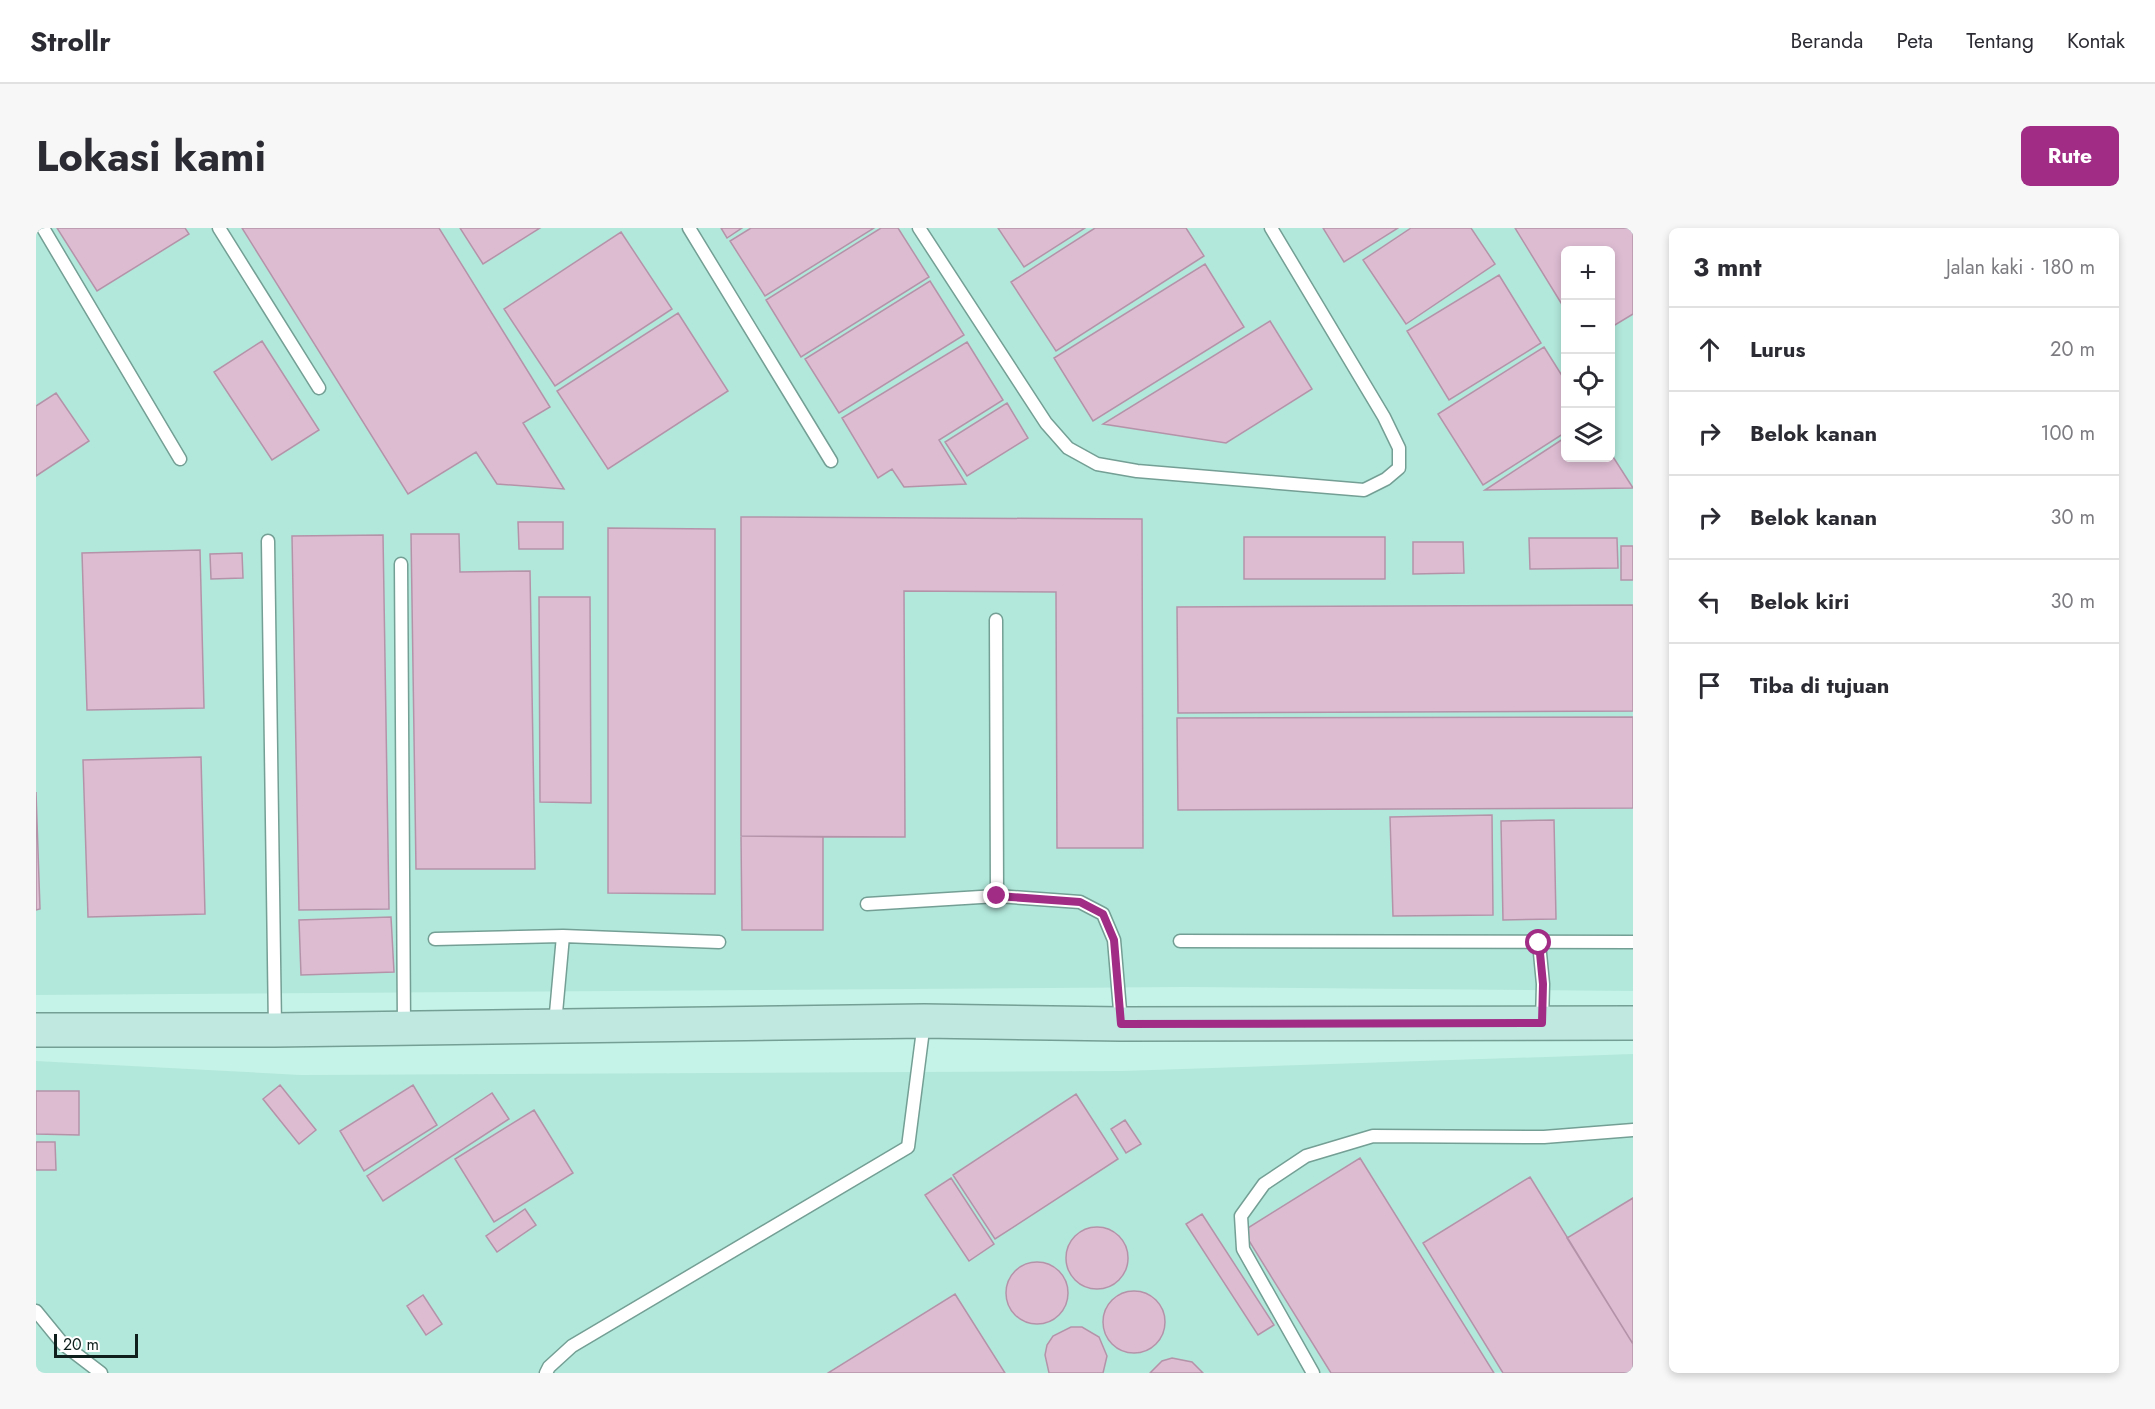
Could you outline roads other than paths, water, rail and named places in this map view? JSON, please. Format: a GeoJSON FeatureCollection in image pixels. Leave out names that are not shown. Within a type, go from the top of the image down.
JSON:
{"type":"FeatureCollection","features":[{"type":"Feature","properties":{"kind":"street"},"geometry":{"type":"LineString","coordinates":[[36,1030],[275,1030],[924,1021],[1121,1024],[1633,1023]]}},
{"type":"Feature","properties":{"kind":"lane"},"geometry":{"type":"LineString","coordinates":[[43,228],[180,459]]}},
{"type":"Feature","properties":{"kind":"lane"},"geometry":{"type":"LineString","coordinates":[[219,228],[319,388]]}},
{"type":"Feature","properties":{"kind":"lane"},"geometry":{"type":"LineString","coordinates":[[689,228],[831,461]]}},
{"type":"Feature","properties":{"kind":"lane"},"geometry":{"type":"LineString","coordinates":[[919,228],[1046,423],[1068,448],[1097,464],[1137,471],[1364,490],[1386,479],[1399,468],[1399,448],[1384,417],[1271,228]]}},
{"type":"Feature","properties":{"kind":"lane"},"geometry":{"type":"LineString","coordinates":[[268,541],[275,1030]]}},
{"type":"Feature","properties":{"kind":"lane"},"geometry":{"type":"LineString","coordinates":[[401,564],[404,1028]]}},
{"type":"Feature","properties":{"kind":"lane"},"geometry":{"type":"LineString","coordinates":[[996,620],[997,896]]}},
{"type":"Feature","properties":{"kind":"lane"},"geometry":{"type":"LineString","coordinates":[[867,904],[997,896],[1080,902],[1103,914],[1114,940],[1121,1024]]}},
{"type":"Feature","properties":{"kind":"lane"},"geometry":{"type":"LineString","coordinates":[[554,1026],[563,936]]}},
{"type":"Feature","properties":{"kind":"lane"},"geometry":{"type":"LineString","coordinates":[[435,939],[563,936],[719,942]]}},
{"type":"Feature","properties":{"kind":"lane"},"geometry":{"type":"LineString","coordinates":[[1179,942],[1633,942]]}},
{"type":"Feature","properties":{"kind":"lane"},"geometry":{"type":"LineString","coordinates":[[1539,943],[1543,984],[1542,1023]]}},
{"type":"Feature","properties":{"kind":"lane"},"geometry":{"type":"LineString","coordinates":[[546,1373],[549,1367],[572,1346],[908,1147],[924,1021]]}},
{"type":"Feature","properties":{"kind":"lane"},"geometry":{"type":"LineString","coordinates":[[1313,1373],[1243,1249],[1241,1216],[1264,1184],[1306,1156],[1373,1136],[1544,1137],[1633,1130]]}},
{"type":"Feature","properties":{"kind":"lane"},"geometry":{"type":"LineString","coordinates":[[36,1311],[63,1344],[101,1373]]}}]}
